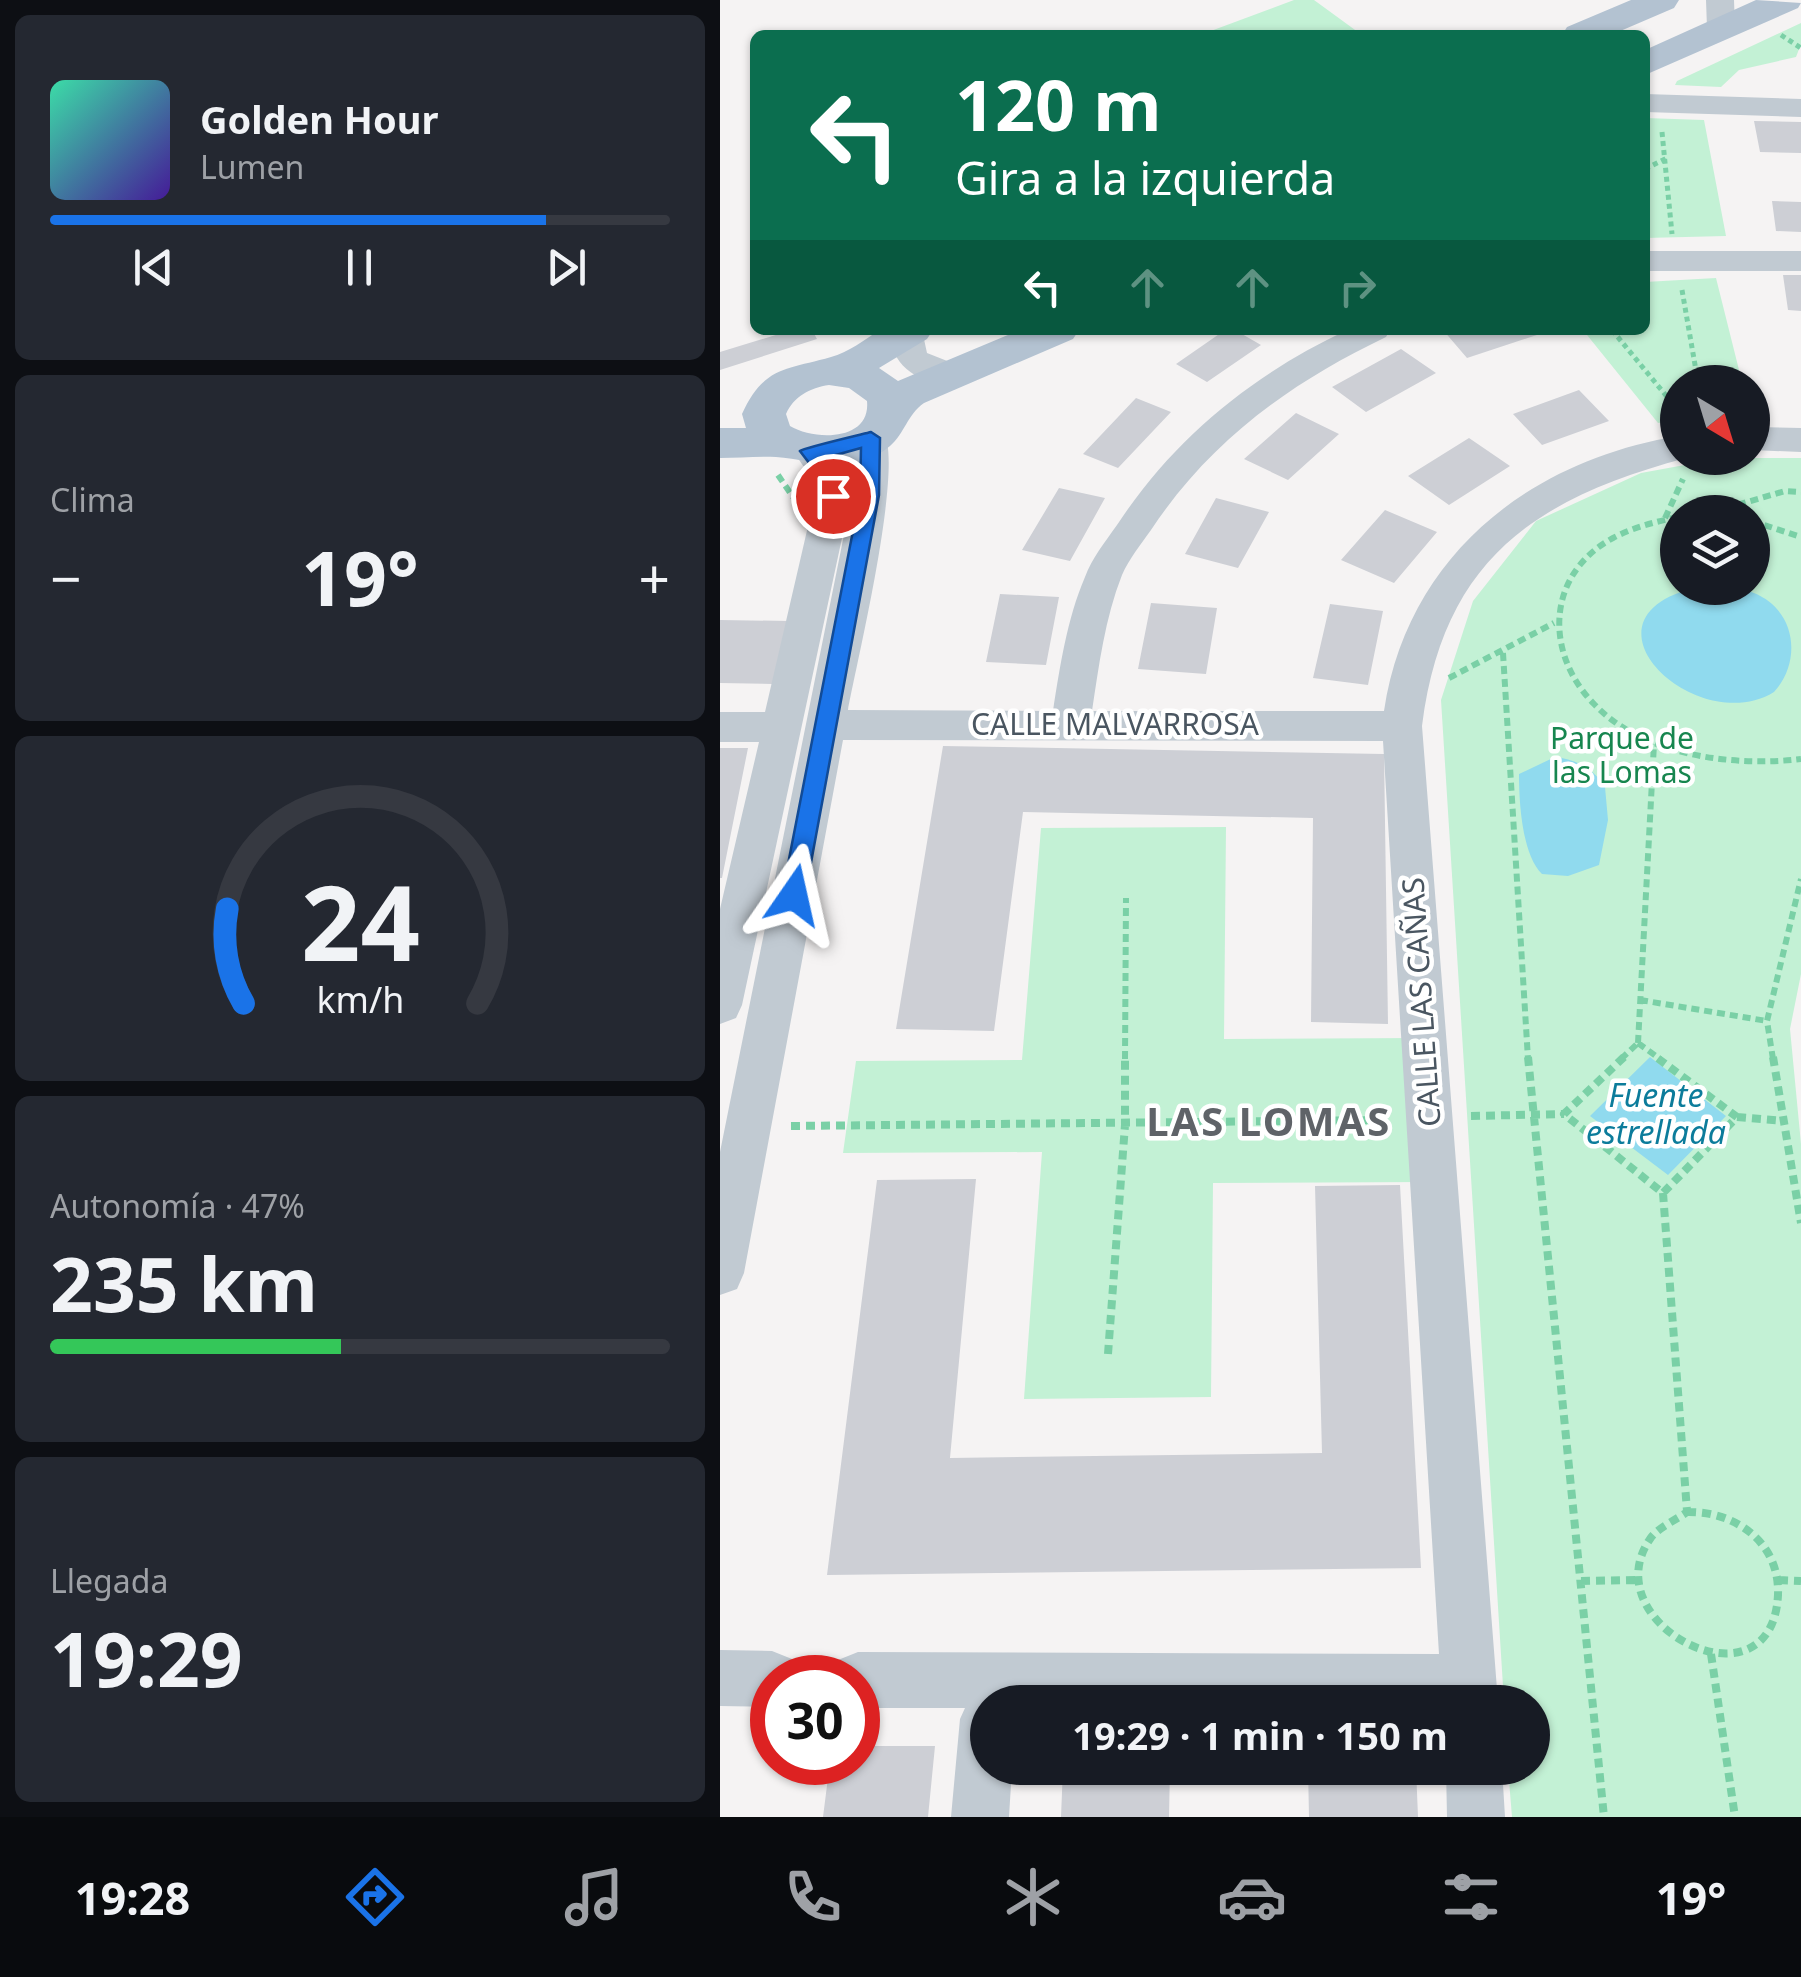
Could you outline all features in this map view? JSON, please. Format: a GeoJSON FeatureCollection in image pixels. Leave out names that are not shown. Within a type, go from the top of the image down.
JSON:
{"type":"FeatureCollection","features":[{"type":"Feature","properties":{"kind":"main road"},"geometry":{"type":"LineString","coordinates":[[1592,30],[1661,0]]}},
{"type":"Feature","properties":{"kind":"main road"},"geometry":{"type":"LineString","coordinates":[[1650,67],[1721,14],[1786,0]]}},
{"type":"Feature","properties":{"kind":"main road"},"geometry":{"type":"LineString","coordinates":[[841,371],[903,335]]}},
{"type":"Feature","properties":{"kind":"main road"},"geometry":{"type":"LineString","coordinates":[[720,443],[831,452],[881,422],[908,393],[1046,335]]}},
{"type":"Feature","properties":{"kind":"main road"},"geometry":{"type":"LineString","coordinates":[[720,409],[810,374],[841,371],[873,382],[886,392],[881,422]]}},
{"type":"Feature","properties":{"kind":"main road"},"geometry":{"type":"LineString","coordinates":[[777,390],[764,414],[770,434],[795,447]]}},
{"type":"Feature","properties":{"kind":"street"},"geometry":{"type":"LineString","coordinates":[[1650,90],[1679,102]]}},
{"type":"Feature","properties":{"kind":"street"},"geometry":{"type":"LineString","coordinates":[[1650,103],[1801,108]]}},
{"type":"Feature","properties":{"kind":"street"},"geometry":{"type":"LineString","coordinates":[[1650,261],[1801,261]]}},
{"type":"Feature","properties":{"kind":"street"},"geometry":{"type":"LineString","coordinates":[[910,335],[908,352],[915,362],[952,376]]}},
{"type":"Feature","properties":{"kind":"street"},"geometry":{"type":"LineString","coordinates":[[1070,726],[1084,642],[1104,574],[1160,485],[1237,408],[1328,350],[1362,335]]}},
{"type":"Feature","properties":{"kind":"street"},"geometry":{"type":"LineString","coordinates":[[720,1273],[827,725],[881,422]]}},
{"type":"Feature","properties":{"kind":"street"},"geometry":{"type":"LineString","coordinates":[[1770,439],[1801,440]]}},
{"type":"Feature","properties":{"kind":"street"},"geometry":{"type":"LineString","coordinates":[[720,1005],[833,496],[825,470],[795,447]]}},
{"type":"Feature","properties":{"kind":"street","name":"CALLE LAS CAÑAS"},"geometry":{"type":"LineString","coordinates":[[1470,1685],[1402,726],[1405,682],[1430,613],[1483,540],[1558,488],[1651,452],[1660,454]]}},
{"type":"Feature","properties":{"kind":"street","name":"CALLE MALVARROSA"},"geometry":{"type":"LineString","coordinates":[[827,725],[1402,726]]}},
{"type":"Feature","properties":{"kind":"street"},"geometry":{"type":"LineString","coordinates":[[720,728],[780,727]]}},
{"type":"Feature","properties":{"kind":"street"},"geometry":{"type":"LineString","coordinates":[[720,1678],[750,1679]]}},
{"type":"Feature","properties":{"kind":"street"},"geometry":{"type":"LineString","coordinates":[[880,1684],[970,1699]]}},
{"type":"Feature","properties":{"kind":"street"},"geometry":{"type":"LineString","coordinates":[[980,1817],[983,1785]]}},
{"type":"Feature","properties":{"kind":"street"},"geometry":{"type":"LineString","coordinates":[[1475,1785],[1476,1817]]}},
{"type":"Feature","properties":{"kind":"path"},"geometry":{"type":"LineString","coordinates":[[1650,166],[1666,158]]}},
{"type":"Feature","properties":{"kind":"path"},"geometry":{"type":"LineString","coordinates":[[1616,335],[1660,388]]}},
{"type":"Feature","properties":{"kind":"path"},"geometry":{"type":"LineString","coordinates":[[1770,496],[1801,492]]}},
{"type":"Feature","properties":{"kind":"path"},"geometry":{"type":"LineString","coordinates":[[1660,521],[1597,546],[1570,573],[1554,624],[1561,658],[1594,706],[1654,744],[1704,760],[1768,764],[1801,759]]}},
{"type":"Feature","properties":{"kind":"path"},"geometry":{"type":"LineString","coordinates":[[1770,528],[1801,537]]}},
{"type":"Feature","properties":{"kind":"path"},"geometry":{"type":"LineString","coordinates":[[1448,678],[1554,624]]}},
{"type":"Feature","properties":{"kind":"path"},"geometry":{"type":"LineString","coordinates":[[1503,653],[1532,1117],[1604,1817]]}},
{"type":"Feature","properties":{"kind":"path"},"geometry":{"type":"LineString","coordinates":[[749,1126],[1125,1125],[1564,1114],[1638,1043],[1654,744]]}},
{"type":"Feature","properties":{"kind":"path"},"geometry":{"type":"LineString","coordinates":[[1801,879],[1766,1021],[1801,1222]]}},
{"type":"Feature","properties":{"kind":"path"},"geometry":{"type":"LineString","coordinates":[[1108,1354],[1125,1125],[1126,898]]}},
{"type":"Feature","properties":{"kind":"path"},"geometry":{"type":"LineString","coordinates":[[1640,1000],[1766,1021]]}},
{"type":"Feature","properties":{"kind":"path"},"geometry":{"type":"LineString","coordinates":[[1638,1043],[1736,1117],[1784,1121]]}},
{"type":"Feature","properties":{"kind":"path"},"geometry":{"type":"LineString","coordinates":[[1564,1114],[1664,1193],[1687,1512]]}},
{"type":"Feature","properties":{"kind":"path"},"geometry":{"type":"LineString","coordinates":[[1664,1193],[1736,1117]]}},
{"type":"Feature","properties":{"kind":"path"},"geometry":{"type":"LineString","coordinates":[[1687,1512],[1717,1513],[1745,1526],[1768,1550],[1779,1580],[1778,1610],[1764,1635],[1742,1651],[1712,1654],[1685,1647],[1662,1630],[1645,1606],[1638,1580],[1640,1556],[1650,1535],[1666,1520],[1687,1512]]}},
{"type":"Feature","properties":{"kind":"path"},"geometry":{"type":"LineString","coordinates":[[1581,1580],[1638,1580]]}},
{"type":"Feature","properties":{"kind":"path"},"geometry":{"type":"LineString","coordinates":[[1779,1580],[1801,1581]]}},
{"type":"Feature","properties":{"kind":"path"},"geometry":{"type":"LineString","coordinates":[[1712,1654],[1735,1817]]}},
{"type":"Feature","properties":{"kind":"green space"},"geometry":{"type":"Polygon","coordinates":[[[1294,0],[1314,0],[1355,30],[1213,30],[1294,0]]]}},
{"type":"Feature","properties":{"kind":"green space"},"geometry":{"type":"Polygon","coordinates":[[[1801,23],[1801,44],[1796,57],[1739,70],[1721,87],[1675,85],[1677,81],[1801,23]]]}},
{"type":"Feature","properties":{"kind":"green space"},"geometry":{"type":"Polygon","coordinates":[[[1650,118],[1704,120],[1726,236],[1650,238],[1650,118]]]}},
{"type":"Feature","properties":{"kind":"green space"},"geometry":{"type":"Polygon","coordinates":[[[1716,278],[1738,365],[1660,365],[1658,423],[1587,335],[1650,335],[1650,282],[1716,278]]]}},
{"type":"Feature","properties":{"kind":"green space","name":"Parque de las Lomas"},"geometry":{"type":"Polygon","coordinates":[[[1770,458],[1801,458],[1801,974],[1790,1029],[1801,1144],[1801,1817],[1512,1817],[1509,1785],[1550,1785],[1550,1685],[1503,1685],[1441,700],[1473,601],[1536,521],[1641,473],[1660,470],[1660,475],[1770,475],[1770,458]]]}},
{"type":"Feature","properties":{"kind":"green space"},"geometry":{"type":"Polygon","coordinates":[[[1226,827],[1224,1039],[1420,1038],[1429,1182],[1213,1183],[1211,1397],[1024,1399],[1042,1152],[843,1153],[856,1061],[1022,1060],[1041,828],[1226,827]]]}},
{"type":"Feature","properties":{"kind":"water"},"geometry":{"type":"Polygon","coordinates":[[[1770,602],[1787,625],[1791,638],[1783,680],[1774,692],[1744,702],[1712,700],[1682,688],[1658,670],[1644,647],[1643,624],[1658,604],[1770,602]]]}},
{"type":"Feature","properties":{"kind":"water"},"geometry":{"type":"Polygon","coordinates":[[[1555,757],[1584,766],[1605,787],[1608,820],[1599,865],[1568,876],[1542,874],[1535,865],[1521,813],[1519,774],[1555,757]]]}},
{"type":"Feature","properties":{"kind":"water","name":"Fuente estrellada"},"geometry":{"type":"Polygon","coordinates":[[[1650,1057],[1726,1116],[1668,1175],[1590,1116],[1650,1057]]]}},
{"type":"Feature","properties":{"kind":"building"},"geometry":{"type":"Polygon","coordinates":[[[1754,121],[1801,122],[1801,153],[1760,152],[1754,121]]]}},
{"type":"Feature","properties":{"kind":"building"},"geometry":{"type":"Polygon","coordinates":[[[1772,201],[1801,202],[1801,232],[1776,231],[1772,201]]]}},
{"type":"Feature","properties":{"kind":"building"},"geometry":{"type":"Polygon","coordinates":[[[1783,275],[1801,275],[1801,311],[1788,310],[1783,275]]]}},
{"type":"Feature","properties":{"kind":"building"},"geometry":{"type":"Polygon","coordinates":[[[776,335],[815,335],[817,339],[720,370],[720,352],[776,335]]]}},
{"type":"Feature","properties":{"kind":"building"},"geometry":{"type":"Polygon","coordinates":[[[1218,335],[1244,335],[1261,345],[1207,382],[1176,364],[1218,335]]]}},
{"type":"Feature","properties":{"kind":"building"},"geometry":{"type":"Polygon","coordinates":[[[1447,335],[1537,335],[1467,358],[1447,335]]]}},
{"type":"Feature","properties":{"kind":"building"},"geometry":{"type":"Polygon","coordinates":[[[1401,349],[1436,373],[1366,412],[1332,387],[1401,349]]]}},
{"type":"Feature","properties":{"kind":"building"},"geometry":{"type":"Polygon","coordinates":[[[1579,390],[1609,421],[1542,445],[1513,414],[1579,390]]]}},
{"type":"Feature","properties":{"kind":"building"},"geometry":{"type":"Polygon","coordinates":[[[1136,398],[1171,412],[1118,468],[1083,454],[1136,398]]]}},
{"type":"Feature","properties":{"kind":"building"},"geometry":{"type":"Polygon","coordinates":[[[1296,413],[1339,434],[1288,480],[1244,459],[1296,413]]]}},
{"type":"Feature","properties":{"kind":"building"},"geometry":{"type":"Polygon","coordinates":[[[1469,438],[1510,466],[1449,505],[1408,476],[1469,438]]]}},
{"type":"Feature","properties":{"kind":"building"},"geometry":{"type":"Polygon","coordinates":[[[1059,488],[1105,498],[1070,561],[1022,550],[1059,488]]]}},
{"type":"Feature","properties":{"kind":"building"},"geometry":{"type":"Polygon","coordinates":[[[1216,498],[1269,512],[1238,568],[1185,554],[1216,498]]]}},
{"type":"Feature","properties":{"kind":"building"},"geometry":{"type":"Polygon","coordinates":[[[1385,510],[1437,532],[1394,583],[1341,560],[1385,510]]]}},
{"type":"Feature","properties":{"kind":"building"},"geometry":{"type":"Polygon","coordinates":[[[1000,594],[1059,597],[1046,665],[986,662],[1000,594]]]}},
{"type":"Feature","properties":{"kind":"building"},"geometry":{"type":"Polygon","coordinates":[[[1151,603],[1217,608],[1206,674],[1138,669],[1151,603]]]}},
{"type":"Feature","properties":{"kind":"building"},"geometry":{"type":"Polygon","coordinates":[[[1330,604],[1383,611],[1368,685],[1313,678],[1330,604]]]}},
{"type":"Feature","properties":{"kind":"building"},"geometry":{"type":"Polygon","coordinates":[[[720,620],[789,621],[773,684],[720,683],[720,620]]]}},
{"type":"Feature","properties":{"kind":"building"},"geometry":{"type":"Polygon","coordinates":[[[943,746],[1384,754],[1388,1024],[1311,1022],[1313,818],[1023,812],[994,1031],[896,1029],[943,746]]]}},
{"type":"Feature","properties":{"kind":"building"},"geometry":{"type":"Polygon","coordinates":[[[720,748],[748,748],[722,878],[720,878],[720,748]]]}},
{"type":"Feature","properties":{"kind":"building"},"geometry":{"type":"Polygon","coordinates":[[[976,1179],[950,1458],[1322,1453],[1315,1186],[1400,1185],[1421,1568],[827,1575],[877,1180],[976,1179]]]}},
{"type":"Feature","properties":{"kind":"building"},"geometry":{"type":"Polygon","coordinates":[[[880,1746],[935,1746],[928,1817],[823,1817],[827,1785],[880,1785],[880,1746]]]}},
{"type":"Feature","properties":{"kind":"building"},"geometry":{"type":"Polygon","coordinates":[[[1062,1785],[1170,1785],[1169,1817],[1061,1817],[1062,1785]]]}},
{"type":"Feature","properties":{"kind":"building"},"geometry":{"type":"Polygon","coordinates":[[[1308,1785],[1417,1785],[1418,1817],[1309,1817],[1308,1785]]]}},
{"type":"Feature","properties":{"kind":"district","name":"LAS LOMAS"},"geometry":{"type":"Point","coordinates":[1269,1122]}},
{"type":"Feature","properties":{"kind":"route"},"geometry":{"type":"LineString","coordinates":[[794,895],[870,495],[871,438],[831,452],[810,451],[825,470],[833,496]]}}]}
